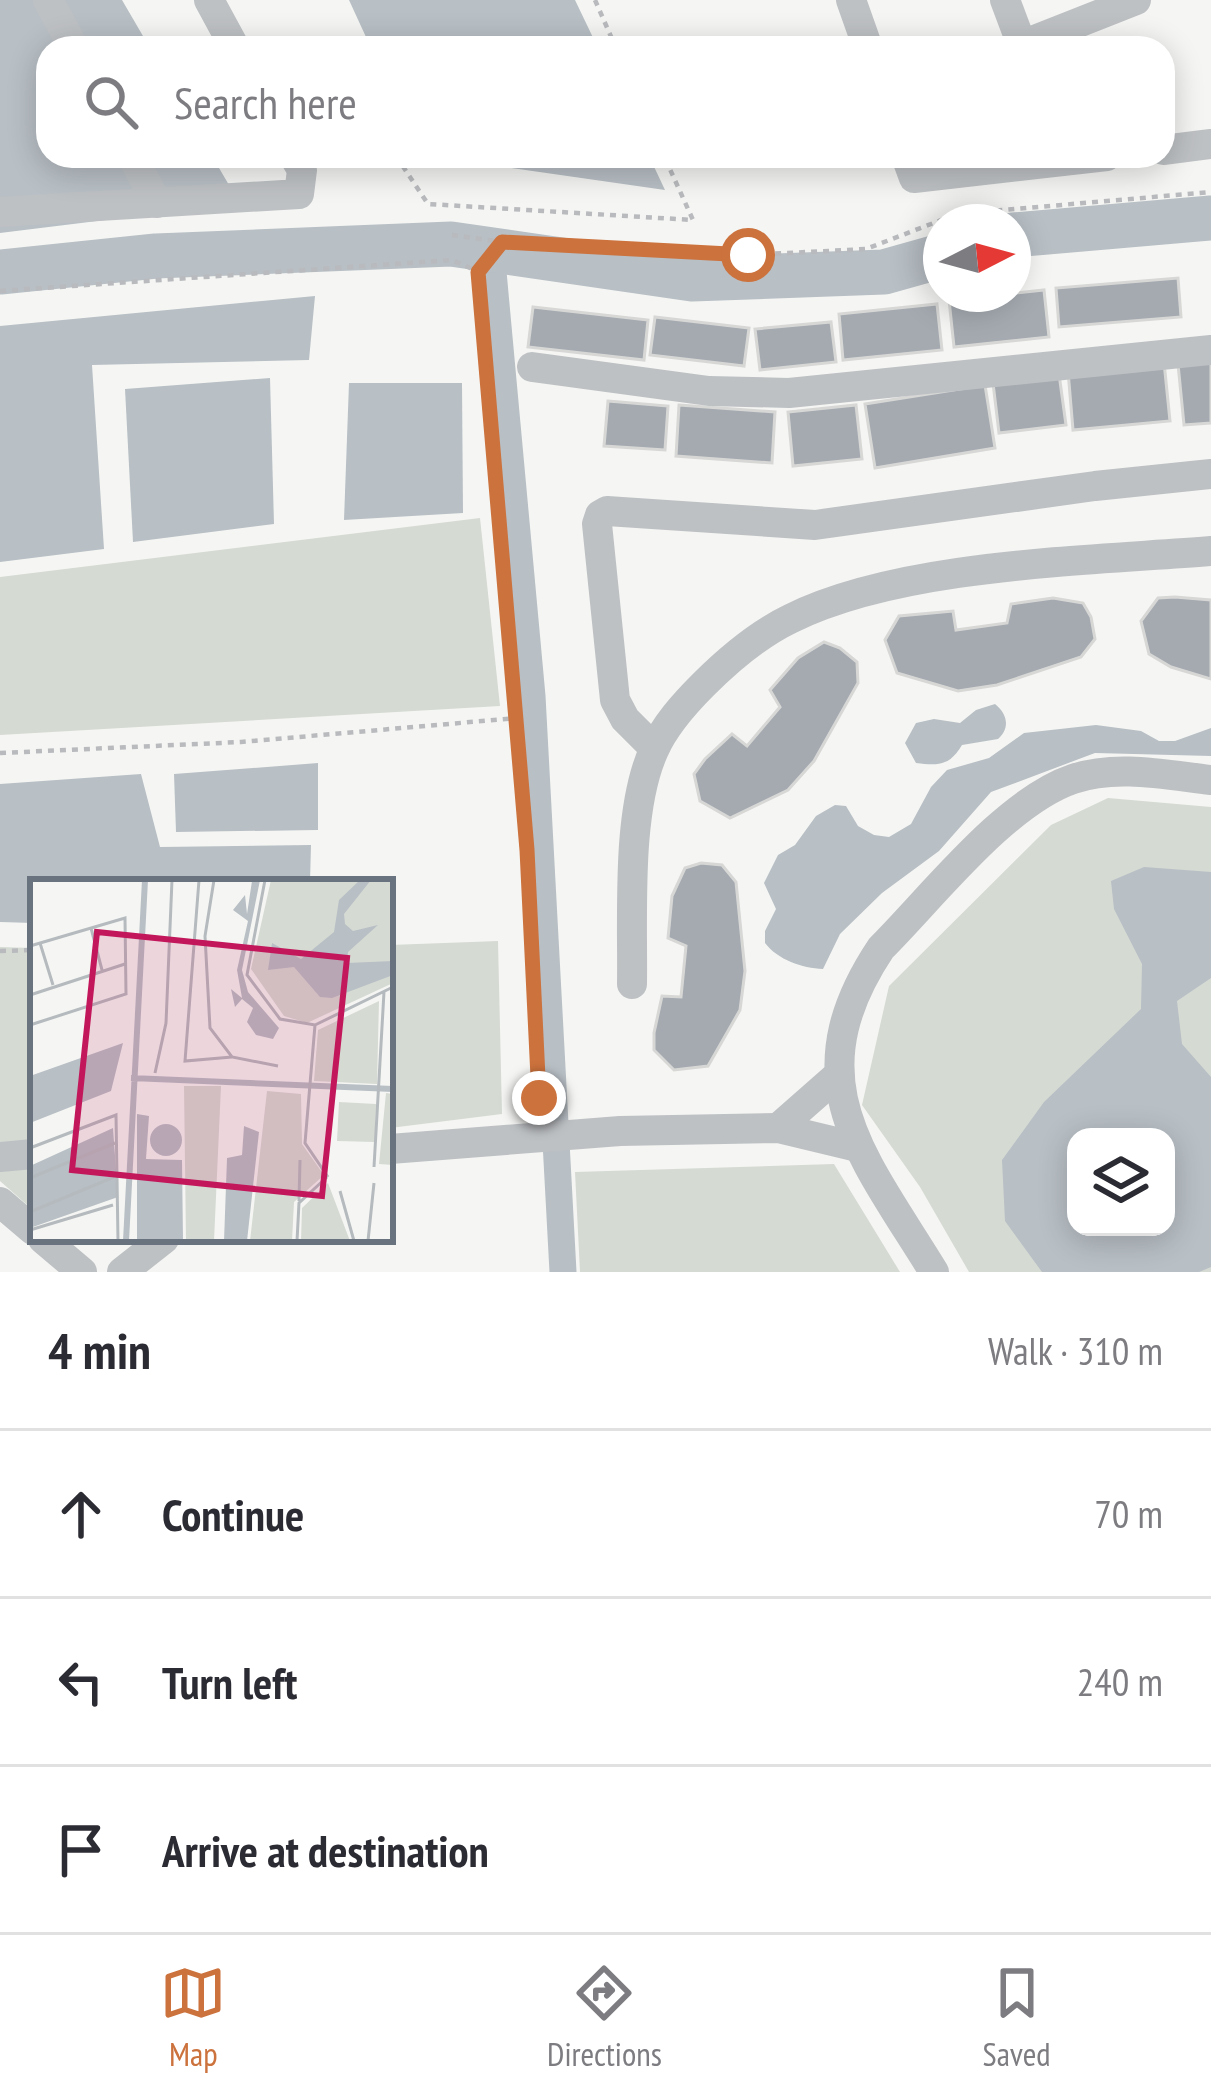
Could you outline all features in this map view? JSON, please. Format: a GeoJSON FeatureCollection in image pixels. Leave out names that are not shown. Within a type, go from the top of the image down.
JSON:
{"type":"FeatureCollection","features":[{"type":"Feature","properties":{"kind":"street"},"geometry":{"type":"LineString","coordinates":[[48,0],[68,36]]}},
{"type":"Feature","properties":{"kind":"street"},"geometry":{"type":"LineString","coordinates":[[208,0],[228,36]]}},
{"type":"Feature","properties":{"kind":"street"},"geometry":{"type":"LineString","coordinates":[[850,0],[864,36]]}},
{"type":"Feature","properties":{"kind":"street"},"geometry":{"type":"LineString","coordinates":[[1005,0],[1018,36]]}},
{"type":"Feature","properties":{"kind":"street"},"geometry":{"type":"LineString","coordinates":[[1047,36],[1136,0]]}},
{"type":"Feature","properties":{"kind":"street"},"geometry":{"type":"LineString","coordinates":[[1175,148],[1211,144]]}},
{"type":"Feature","properties":{"kind":"street"},"geometry":{"type":"LineString","coordinates":[[139,168],[157,202]]}},
{"type":"Feature","properties":{"kind":"street"},"geometry":{"type":"LineString","coordinates":[[0,212],[299,194],[301,168]]}},
{"type":"Feature","properties":{"kind":"street"},"geometry":{"type":"LineString","coordinates":[[911,168],[914,178],[989,168]]}},
{"type":"Feature","properties":{"kind":"street"},"geometry":{"type":"LineString","coordinates":[[532,367],[709,391],[789,393],[1211,350]]}},
{"type":"Feature","properties":{"kind":"street"},"geometry":{"type":"LineString","coordinates":[[654,748],[615,700],[597,524],[599,515],[607,511],[815,525],[1211,474]]}},
{"type":"Feature","properties":{"kind":"street"},"geometry":{"type":"LineString","coordinates":[[632,984],[640,791],[654,748],[680,708],[721,667],[789,619],[855,595],[992,570],[1211,550]]}},
{"type":"Feature","properties":{"kind":"street"},"geometry":{"type":"LineString","coordinates":[[934,1272],[857,1147],[836,1076],[853,999],[881,948],[1024,802],[1075,778],[1113,772],[1211,780]]}},
{"type":"Feature","properties":{"kind":"street"},"geometry":{"type":"LineString","coordinates":[[778,1128],[836,1076]]}},
{"type":"Feature","properties":{"kind":"street"},"geometry":{"type":"LineString","coordinates":[[393,1149],[620,1131],[778,1128],[857,1147]]}},
{"type":"Feature","properties":{"kind":"street"},"geometry":{"type":"LineString","coordinates":[[0,1156],[30,1154]]}},
{"type":"Feature","properties":{"kind":"street"},"geometry":{"type":"LineString","coordinates":[[0,1202],[30,1227]]}},
{"type":"Feature","properties":{"kind":"street"},"geometry":{"type":"LineString","coordinates":[[47,1242],[82,1272]]}},
{"type":"Feature","properties":{"kind":"street"},"geometry":{"type":"LineString","coordinates":[[122,1272],[160,1242]]}},
{"type":"Feature","properties":{"kind":"path"},"geometry":{"type":"LineString","coordinates":[[595,0],[611,36]]}},
{"type":"Feature","properties":{"kind":"path"},"geometry":{"type":"LineString","coordinates":[[404,168],[428,204],[693,220],[669,168]]}},
{"type":"Feature","properties":{"kind":"path"},"geometry":{"type":"LineString","coordinates":[[452,235],[502,242],[748,255],[866,249],[957,214],[1211,192]]}},
{"type":"Feature","properties":{"kind":"path"},"geometry":{"type":"LineString","coordinates":[[502,242],[478,272],[517,718],[539,1098],[531,1138]]}},
{"type":"Feature","properties":{"kind":"path"},"geometry":{"type":"LineString","coordinates":[[0,292],[452,260],[478,272]]}},
{"type":"Feature","properties":{"kind":"path"},"geometry":{"type":"LineString","coordinates":[[0,753],[241,742],[517,718]]}},
{"type":"Feature","properties":{"kind":"shaded area"},"geometry":{"type":"Polygon","coordinates":[[[0,0],[122,0],[143,36],[36,36],[36,168],[219,168],[229,185],[219,206],[0,233],[0,0]]]}},
{"type":"Feature","properties":{"kind":"shaded area"},"geometry":{"type":"Polygon","coordinates":[[[349,0],[575,0],[592,36],[366,36],[349,0]]]}},
{"type":"Feature","properties":{"kind":"shaded area"},"geometry":{"type":"Polygon","coordinates":[[[511,168],[655,168],[665,190],[511,168]]]}},
{"type":"Feature","properties":{"kind":"shaded area"},"geometry":{"type":"Polygon","coordinates":[[[315,296],[309,360],[92,365],[104,549],[0,562],[0,326],[315,296]]]}},
{"type":"Feature","properties":{"kind":"shaded area"},"geometry":{"type":"Polygon","coordinates":[[[270,378],[274,524],[133,542],[125,389],[270,378]]]}},
{"type":"Feature","properties":{"kind":"shaded area"},"geometry":{"type":"Polygon","coordinates":[[[349,383],[462,383],[463,513],[344,520],[349,383]]]}},
{"type":"Feature","properties":{"kind":"shaded area"},"geometry":{"type":"Polygon","coordinates":[[[480,518],[500,706],[0,735],[0,577],[480,518]]]}},
{"type":"Feature","properties":{"kind":"shaded area"},"geometry":{"type":"Polygon","coordinates":[[[995,704],[1006,721],[998,739],[962,745],[944,763],[916,763],[905,743],[916,723],[934,719],[960,723],[976,710],[995,704]]]}},
{"type":"Feature","properties":{"kind":"shaded area"},"geometry":{"type":"Polygon","coordinates":[[[1096,725],[1141,731],[1159,741],[1175,741],[1211,728],[1211,756],[1095,753],[991,792],[939,851],[882,893],[840,934],[823,969],[791,962],[765,943],[765,931],[776,909],[764,883],[778,855],[795,845],[816,816],[835,805],[846,806],[858,826],[889,837],[911,824],[931,787],[947,770],[989,758],[1024,733],[1096,725]]]}},
{"type":"Feature","properties":{"kind":"shaded area"},"geometry":{"type":"Polygon","coordinates":[[[318,763],[318,830],[176,832],[174,774],[318,763]]]}},
{"type":"Feature","properties":{"kind":"shaded area"},"geometry":{"type":"Polygon","coordinates":[[[141,774],[160,847],[311,845],[310,879],[30,879],[30,923],[0,922],[0,784],[141,774]]]}},
{"type":"Feature","properties":{"kind":"shaded area"},"geometry":{"type":"Polygon","coordinates":[[[1108,798],[1211,807],[1211,1272],[969,1272],[920,1187],[862,1105],[889,986],[1051,825],[1108,798]]]}},
{"type":"Feature","properties":{"kind":"shaded area"},"geometry":{"type":"Polygon","coordinates":[[[1144,867],[1211,872],[1211,978],[1177,1001],[1182,1044],[1211,1077],[1211,1267],[1199,1272],[1042,1272],[1005,1221],[1002,1160],[1044,1102],[1141,1009],[1142,964],[1114,909],[1111,881],[1144,867]]]}},
{"type":"Feature","properties":{"kind":"shaded area"},"geometry":{"type":"Polygon","coordinates":[[[498,941],[502,1114],[393,1128],[393,945],[498,941]]]}},
{"type":"Feature","properties":{"kind":"shaded area"},"geometry":{"type":"Polygon","coordinates":[[[0,947],[30,948],[30,1207],[0,1181],[0,947]]]}},
{"type":"Feature","properties":{"kind":"shaded area"},"geometry":{"type":"Polygon","coordinates":[[[834,1164],[900,1272],[580,1272],[575,1172],[834,1164]]]}},
{"type":"Feature","properties":{"kind":"building"},"geometry":{"type":"Polygon","coordinates":[[[1178,278],[1181,317],[1059,327],[1056,288],[1178,278]]]}},
{"type":"Feature","properties":{"kind":"building"},"geometry":{"type":"Polygon","coordinates":[[[1044,290],[1049,337],[954,347],[950,312],[1031,312],[1031,291],[1044,290]]]}},
{"type":"Feature","properties":{"kind":"building"},"geometry":{"type":"Polygon","coordinates":[[[923,305],[923,312],[938,312],[942,350],[843,360],[839,314],[923,305]]]}},
{"type":"Feature","properties":{"kind":"building"},"geometry":{"type":"Polygon","coordinates":[[[533,307],[648,320],[644,360],[528,347],[533,307]]]}},
{"type":"Feature","properties":{"kind":"building"},"geometry":{"type":"Polygon","coordinates":[[[655,317],[749,328],[744,366],[650,355],[655,317]]]}},
{"type":"Feature","properties":{"kind":"building"},"geometry":{"type":"Polygon","coordinates":[[[831,322],[836,362],[760,370],[755,329],[831,322]]]}},
{"type":"Feature","properties":{"kind":"building"},"geometry":{"type":"Polygon","coordinates":[[[1211,361],[1211,423],[1184,425],[1178,364],[1211,361]]]}},
{"type":"Feature","properties":{"kind":"building"},"geometry":{"type":"Polygon","coordinates":[[[1164,362],[1170,421],[1073,430],[1068,371],[1164,362]]]}},
{"type":"Feature","properties":{"kind":"building"},"geometry":{"type":"Polygon","coordinates":[[[1059,374],[1066,425],[999,433],[993,383],[1059,374]]]}},
{"type":"Feature","properties":{"kind":"building"},"geometry":{"type":"Polygon","coordinates":[[[985,385],[995,448],[875,468],[865,404],[985,385]]]}},
{"type":"Feature","properties":{"kind":"building"},"geometry":{"type":"Polygon","coordinates":[[[608,401],[668,406],[665,450],[604,446],[608,401]]]}},
{"type":"Feature","properties":{"kind":"building"},"geometry":{"type":"Polygon","coordinates":[[[679,405],[775,412],[772,463],[676,456],[679,405]]]}},
{"type":"Feature","properties":{"kind":"building"},"geometry":{"type":"Polygon","coordinates":[[[856,405],[862,459],[793,466],[788,412],[856,405]]]}},
{"type":"Feature","properties":{"kind":"building"},"geometry":{"type":"Polygon","coordinates":[[[1053,598],[1083,603],[1095,639],[1081,657],[997,685],[958,691],[897,673],[885,640],[899,616],[953,611],[956,630],[1007,623],[1011,604],[1053,598]]]}},
{"type":"Feature","properties":{"kind":"building"},"geometry":{"type":"Polygon","coordinates":[[[1158,598],[1211,600],[1211,679],[1171,667],[1149,654],[1141,621],[1158,598]]]}},
{"type":"Feature","properties":{"kind":"building"},"geometry":{"type":"Polygon","coordinates":[[[824,642],[857,662],[858,683],[814,761],[788,790],[730,818],[700,801],[694,774],[705,759],[732,734],[747,746],[780,707],[770,690],[798,658],[824,642]]]}},
{"type":"Feature","properties":{"kind":"building"},"geometry":{"type":"Polygon","coordinates":[[[701,863],[722,865],[736,882],[745,971],[740,1010],[708,1066],[674,1070],[654,1050],[654,1033],[662,996],[681,997],[686,946],[668,938],[672,896],[685,868],[701,863]]]}},
{"type":"Feature","properties":{"kind":"waterway"},"geometry":{"type":"LineString","coordinates":[[1031,233],[1211,218]]}},
{"type":"Feature","properties":{"kind":"waterway"},"geometry":{"type":"LineString","coordinates":[[0,272],[156,256],[451,244],[692,279],[884,272],[923,261]]}},
{"type":"Feature","properties":{"kind":"waterway"},"geometry":{"type":"LineString","coordinates":[[491,250],[532,696],[563,1272]]}},
{"type":"Feature","properties":{"kind":"route"},"geometry":{"type":"LineString","coordinates":[[539,1098],[527,850],[478,272],[502,242],[748,255]]}}]}
